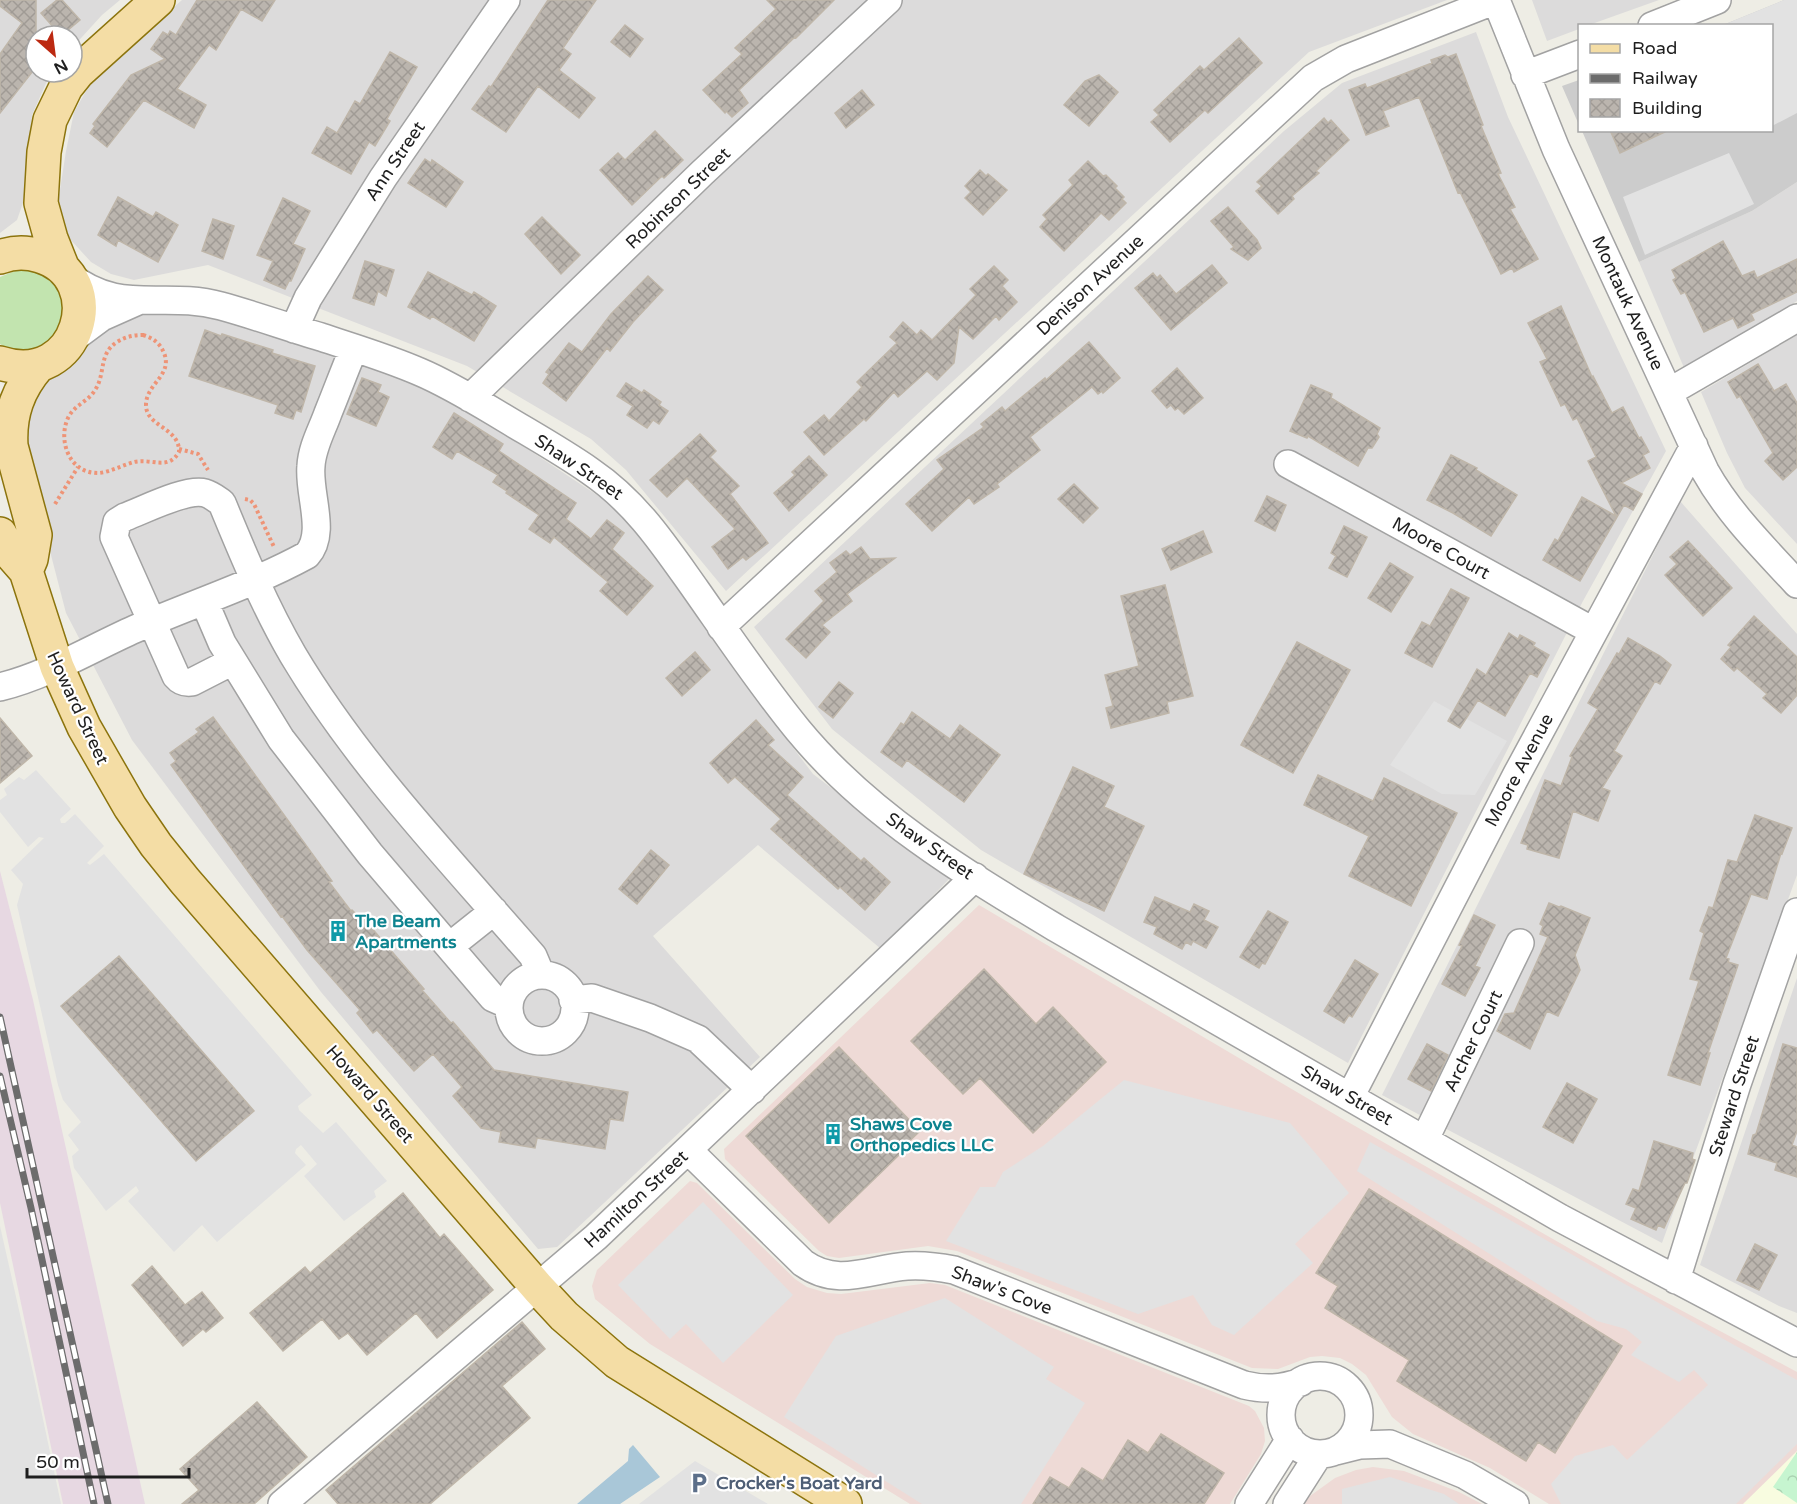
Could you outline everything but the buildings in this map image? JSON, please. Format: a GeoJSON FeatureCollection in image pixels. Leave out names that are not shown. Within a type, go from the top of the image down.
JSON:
{"type":"FeatureCollection","features":[{"type":"Feature","properties":{"kind":"main road"},"geometry":{"type":"LineString","coordinates":[[0,363],[26,368],[52,359],[63,351],[77,327],[80,313],[79,299],[48,231],[41,203],[46,136],[56,104],[66,87],[92,57],[158,0]]}},
{"type":"Feature","properties":{"kind":"main road"},"geometry":{"type":"LineString","coordinates":[[3,256],[25,233],[41,203]]}},
{"type":"Feature","properties":{"kind":"main road"},"geometry":{"type":"LineString","coordinates":[[3,256],[19,253],[33,254],[46,258],[65,272]]}},
{"type":"Feature","properties":{"kind":"main road"},"geometry":{"type":"LineString","coordinates":[[26,571],[33,553],[35,535],[11,446],[10,432],[18,396],[29,376],[39,365]]}},
{"type":"Feature","properties":{"kind":"main road","name":"Howard Street"},"geometry":{"type":"LineString","coordinates":[[0,534],[11,554],[26,571],[57,667],[84,727],[106,768],[156,844],[185,881],[538,1288],[564,1316],[617,1362],[845,1504]]}},
{"type":"Feature","properties":{"kind":"street","name":"Ann Street"},"geometry":{"type":"LineString","coordinates":[[294,329],[308,298],[382,178],[506,0]]}},
{"type":"Feature","properties":{"kind":"street","name":"Robinson Street"},"geometry":{"type":"LineString","coordinates":[[470,398],[694,182],[888,0]]}},
{"type":"Feature","properties":{"kind":"street","name":"Montauk Avenue"},"geometry":{"type":"LineString","coordinates":[[1496,0],[1556,149],[1705,471],[1724,502],[1797,584]]}},
{"type":"Feature","properties":{"kind":"street","name":"Denison Avenue"},"geometry":{"type":"LineString","coordinates":[[721,627],[1314,78],[1335,64],[1496,0]]}},
{"type":"Feature","properties":{"kind":"street"},"geometry":{"type":"LineString","coordinates":[[1657,24],[1717,0]]}},
{"type":"Feature","properties":{"kind":"street"},"geometry":{"type":"LineString","coordinates":[[1525,75],[1578,55]]}},
{"type":"Feature","properties":{"kind":"street","name":"Shaw Street"},"geometry":{"type":"LineString","coordinates":[[65,272],[83,286],[100,295],[138,301],[158,299],[198,301],[294,329],[417,370],[555,448],[614,488],[635,508],[799,731],[877,810],[975,877],[1056,928],[1560,1218],[1797,1344]]}},
{"type":"Feature","properties":{"kind":"street","name":"Shaw Street"},"geometry":{"type":"LineString","coordinates":[[71,340],[102,317],[138,301]]}},
{"type":"Feature","properties":{"kind":"street"},"geometry":{"type":"LineString","coordinates":[[1669,392],[1797,318]]}},
{"type":"Feature","properties":{"kind":"street"},"geometry":{"type":"LineString","coordinates":[[0,687],[57,667],[151,622],[301,559],[314,548],[317,534],[311,464],[316,444],[354,348]]}},
{"type":"Feature","properties":{"kind":"street","name":"Moore Avenue"},"geometry":{"type":"LineString","coordinates":[[1350,1096],[1593,631],[1694,446]]}},
{"type":"Feature","properties":{"kind":"street","name":"Moore Court"},"geometry":{"type":"LineString","coordinates":[[1288,464],[1593,631]]}},
{"type":"Feature","properties":{"kind":"street"},"geometry":{"type":"LineString","coordinates":[[233,662],[192,682],[186,683],[176,676],[114,537],[117,522],[191,492],[204,492],[222,503],[255,579],[292,653],[327,707],[392,791],[533,956],[541,975]]}},
{"type":"Feature","properties":{"kind":"street"},"geometry":{"type":"LineString","coordinates":[[204,601],[233,662],[281,740],[370,854],[493,998],[509,1005]]}},
{"type":"Feature","properties":{"kind":"street","name":"Hamilton Street"},"geometry":{"type":"LineString","coordinates":[[282,1504],[596,1238],[975,877]]}},
{"type":"Feature","properties":{"kind":"street"},"geometry":{"type":"LineString","coordinates":[[450,946],[494,911]]}},
{"type":"Feature","properties":{"kind":"street","name":"Steward Street"},"geometry":{"type":"LineString","coordinates":[[1676,1280],[1737,1084],[1797,912]]}},
{"type":"Feature","properties":{"kind":"street","name":"Archer Court"},"geometry":{"type":"LineString","coordinates":[[1425,1139],[1520,942]]}},
{"type":"Feature","properties":{"kind":"street"},"geometry":{"type":"LineString","coordinates":[[541,975],[557,978],[566,985],[573,1000],[574,1016],[569,1026],[562,1034],[552,1039],[541,1041],[530,1039],[521,1034],[509,1016],[511,995],[517,986],[525,979],[541,975]]}},
{"type":"Feature","properties":{"kind":"street"},"geometry":{"type":"LineString","coordinates":[[573,1000],[592,998],[650,1018],[698,1039],[752,1090]]}},
{"type":"Feature","properties":{"kind":"street","name":"Shaw's Cove"},"geometry":{"type":"LineString","coordinates":[[688,1150],[803,1263],[813,1270],[837,1277],[907,1266],[954,1270],[1244,1385],[1267,1401],[1286,1429]]}},
{"type":"Feature","properties":{"kind":"street"},"geometry":{"type":"LineString","coordinates":[[1390,1444],[1360,1445],[1324,1453],[1308,1452],[1298,1447],[1286,1429],[1282,1408],[1286,1397],[1292,1388],[1311,1377],[1333,1378],[1343,1383],[1351,1391],[1371,1424],[1390,1444],[1465,1475],[1515,1504]]}},
{"type":"Feature","properties":{"kind":"street","name":"Shaw's Cove"},"geometry":{"type":"LineString","coordinates":[[1244,1385],[1273,1389],[1301,1382]]}},
{"type":"Feature","properties":{"kind":"street"},"geometry":{"type":"LineString","coordinates":[[1287,1504],[1324,1453],[1340,1449],[1349,1442],[1359,1422],[1357,1400]]}},
{"type":"Feature","properties":{"kind":"street"},"geometry":{"type":"LineString","coordinates":[[1250,1504],[1286,1429]]}},
{"type":"Feature","properties":{"kind":"path"},"geometry":{"type":"LineString","coordinates":[[131,336],[151,337],[162,347],[166,364],[161,376],[149,392],[146,408],[153,420],[174,435],[179,452],[172,461],[167,463],[138,462],[99,473],[78,466],[67,452],[63,440],[70,414],[96,390],[104,356],[111,346],[131,336]]}},
{"type":"Feature","properties":{"kind":"path"},"geometry":{"type":"LineString","coordinates":[[50,508],[60,498],[78,466]]}},
{"type":"Feature","properties":{"kind":"shaded area"},"geometry":{"type":"Polygon","coordinates":[[[0,0],[120,0],[84,35],[84,24],[24,24],[24,84],[46,84],[32,115],[25,197],[17,220],[0,233],[0,0]]]}},
{"type":"Feature","properties":{"kind":"shaded area"},"geometry":{"type":"Polygon","coordinates":[[[182,0],[1447,0],[1309,52],[726,591],[626,470],[591,439],[467,366],[208,265],[134,280],[111,274],[91,262],[69,238],[57,209],[74,112],[93,79],[182,0]]]}},
{"type":"Feature","properties":{"kind":"shaded area"},"geometry":{"type":"Polygon","coordinates":[[[1532,0],[1659,0],[1592,24],[1578,24],[1578,29],[1547,41],[1532,0]]]}},
{"type":"Feature","properties":{"kind":"shaded area"},"geometry":{"type":"Polygon","coordinates":[[[1784,0],[1797,0],[1797,182],[1752,211],[1639,262],[1582,132],[1773,132],[1773,24],[1725,24],[1784,0]]]}},
{"type":"Feature","properties":{"kind":"shaded area"},"geometry":{"type":"Polygon","coordinates":[[[1784,0],[1797,0],[1797,113],[1773,125],[1773,24],[1725,24],[1784,0]]]}},
{"type":"Feature","properties":{"kind":"shaded area"},"geometry":{"type":"Polygon","coordinates":[[[1476,32],[1508,117],[1666,451],[1583,601],[1348,1063],[981,850],[832,729],[754,627],[1284,131],[1342,83],[1476,32]]]}},
{"type":"Feature","properties":{"kind":"shaded area"},"geometry":{"type":"Polygon","coordinates":[[[1578,80],[1578,123],[1562,86],[1578,80]]]}},
{"type":"Feature","properties":{"kind":"shaded area"},"geometry":{"type":"Polygon","coordinates":[[[1729,153],[1754,204],[1645,255],[1623,197],[1729,153]]]}},
{"type":"Feature","properties":{"kind":"shaded area"},"geometry":{"type":"Polygon","coordinates":[[[1797,182],[1797,301],[1685,370],[1639,262],[1752,211],[1797,182]]]}},
{"type":"Feature","properties":{"kind":"shaded area"},"geometry":{"type":"Polygon","coordinates":[[[159,311],[208,315],[420,383],[478,416],[624,513],[735,671],[813,774],[950,878],[881,949],[758,845],[653,936],[760,1057],[557,1247],[538,1249],[321,992],[132,740],[66,613],[22,443],[25,397],[114,320],[159,311]]]}},
{"type":"Feature","properties":{"kind":"shaded area"},"geometry":{"type":"Polygon","coordinates":[[[1797,335],[1797,544],[1745,488],[1701,392],[1797,335]]]}},
{"type":"Feature","properties":{"kind":"shaded area"},"geometry":{"type":"Polygon","coordinates":[[[1680,501],[1797,634],[1797,875],[1662,1243],[1382,1095],[1680,501]]]}},
{"type":"Feature","properties":{"kind":"shaded area"},"geometry":{"type":"Polygon","coordinates":[[[1434,701],[1507,741],[1475,795],[1442,794],[1390,765],[1434,701]]]}},
{"type":"Feature","properties":{"kind":"shaded area"},"geometry":{"type":"Polygon","coordinates":[[[36,770],[71,809],[60,819],[61,823],[65,823],[75,814],[104,846],[87,863],[90,865],[104,854],[312,1095],[298,1106],[299,1110],[323,1133],[336,1122],[387,1181],[374,1191],[376,1197],[344,1221],[304,1176],[317,1164],[301,1145],[295,1153],[306,1165],[217,1242],[202,1225],[174,1252],[128,1201],[139,1191],[136,1186],[106,1211],[74,1168],[72,1156],[79,1150],[68,1135],[81,1122],[63,1100],[58,1085],[17,905],[23,884],[11,870],[44,838],[39,837],[28,847],[0,812],[0,800],[7,795],[4,789],[19,777],[24,780],[36,770]],[[119,957],[61,1007],[197,1161],[254,1111],[119,957]]]}},
{"type":"Feature","properties":{"kind":"shaded area"},"geometry":{"type":"Polygon","coordinates":[[[0,871],[33,1000],[145,1504],[63,1504],[0,1203],[0,871]]]}},
{"type":"Feature","properties":{"kind":"shaded area"},"geometry":{"type":"Polygon","coordinates":[[[979,905],[1341,1118],[1630,1283],[1797,1372],[1797,1504],[1549,1504],[1490,1468],[1413,1434],[1392,1417],[1366,1375],[1340,1358],[1310,1357],[1278,1369],[1252,1368],[957,1251],[928,1246],[839,1258],[827,1256],[819,1251],[725,1159],[724,1149],[979,905]]]}},
{"type":"Feature","properties":{"kind":"shaded area"},"geometry":{"type":"Polygon","coordinates":[[[1797,978],[1797,1313],[1700,1265],[1797,978]]]}},
{"type":"Feature","properties":{"kind":"shaded area"},"geometry":{"type":"Polygon","coordinates":[[[1124,1080],[1290,1123],[1349,1193],[1295,1244],[1313,1263],[1234,1335],[1212,1325],[1193,1295],[1138,1314],[946,1241],[980,1187],[995,1187],[1003,1172],[1043,1146],[1124,1080]]]}},
{"type":"Feature","properties":{"kind":"shaded area"},"geometry":{"type":"Polygon","coordinates":[[[1370,1142],[1797,1380],[1797,1444],[1736,1504],[1561,1504],[1551,1484],[1575,1456],[1613,1445],[1627,1460],[1708,1385],[1694,1370],[1679,1382],[1631,1355],[1642,1342],[1626,1329],[1597,1321],[1357,1171],[1370,1142]]]}},
{"type":"Feature","properties":{"kind":"shaded area"},"geometry":{"type":"Polygon","coordinates":[[[690,1181],[697,1183],[795,1279],[807,1287],[827,1293],[841,1294],[930,1283],[945,1285],[1249,1406],[1255,1411],[1264,1428],[1265,1441],[1261,1454],[1230,1504],[910,1504],[650,1344],[595,1299],[592,1286],[597,1270],[690,1181]]]}},
{"type":"Feature","properties":{"kind":"shaded area"},"geometry":{"type":"Polygon","coordinates":[[[703,1202],[793,1295],[723,1363],[686,1324],[670,1339],[618,1285],[703,1202]]]}},
{"type":"Feature","properties":{"kind":"shaded area"},"geometry":{"type":"Polygon","coordinates":[[[0,1226],[33,1372],[61,1504],[0,1504],[0,1226]]]}},
{"type":"Feature","properties":{"kind":"shaded area"},"geometry":{"type":"Polygon","coordinates":[[[945,1298],[1054,1367],[1046,1379],[1085,1403],[1021,1504],[922,1504],[784,1417],[836,1336],[945,1298]]]}},
{"type":"Feature","properties":{"kind":"shaded area"},"geometry":{"type":"Polygon","coordinates":[[[1797,1451],[1797,1504],[1743,1504],[1797,1451]]]}},
{"type":"Feature","properties":{"kind":"shaded area","name":"Crocker's Boat Yard"},"geometry":{"type":"Polygon","coordinates":[[[695,1461],[768,1504],[639,1504],[695,1461]]]}},
{"type":"Feature","properties":{"kind":"shaded area"},"geometry":{"type":"Polygon","coordinates":[[[1373,1467],[1404,1471],[1459,1492],[1482,1504],[1303,1504],[1335,1478],[1356,1470],[1373,1467]]]}},
{"type":"Feature","properties":{"kind":"shaded area"},"geometry":{"type":"Polygon","coordinates":[[[1390,1477],[1444,1494],[1459,1504],[1342,1504],[1342,1489],[1390,1477]]]}},
{"type":"Feature","properties":{"kind":"green space"},"geometry":{"type":"Polygon","coordinates":[[[27,270],[48,279],[59,293],[63,309],[59,325],[50,339],[37,348],[19,351],[0,344],[0,277],[15,271],[27,270]]]}},
{"type":"Feature","properties":{"kind":"green space"},"geometry":{"type":"Polygon","coordinates":[[[1797,1452],[1797,1503],[1773,1487],[1797,1452]]]}},
{"type":"Feature","properties":{"kind":"water"},"geometry":{"type":"Polygon","coordinates":[[[633,1445],[660,1477],[620,1504],[577,1504],[628,1461],[629,1449],[633,1445]]]}},
{"type":"Feature","properties":{"kind":"railway"},"geometry":{"type":"LineString","coordinates":[[0,1017],[108,1504]]}},
{"type":"Feature","properties":{"kind":"railway"},"geometry":{"type":"LineString","coordinates":[[0,1076],[31,1208],[94,1504]]}},
{"type":"Feature","properties":{"kind":"place","name":"The Beam Apartments"},"geometry":{"type":"Point","coordinates":[338,931]}},
{"type":"Feature","properties":{"kind":"place","name":"Shaws Cove Orthopedics LLC"},"geometry":{"type":"Point","coordinates":[833,1134]}},
{"type":"Feature","properties":{"kind":"place","name":"Crocker's Boat Yard"},"geometry":{"type":"Point","coordinates":[699,1483]}}]}
